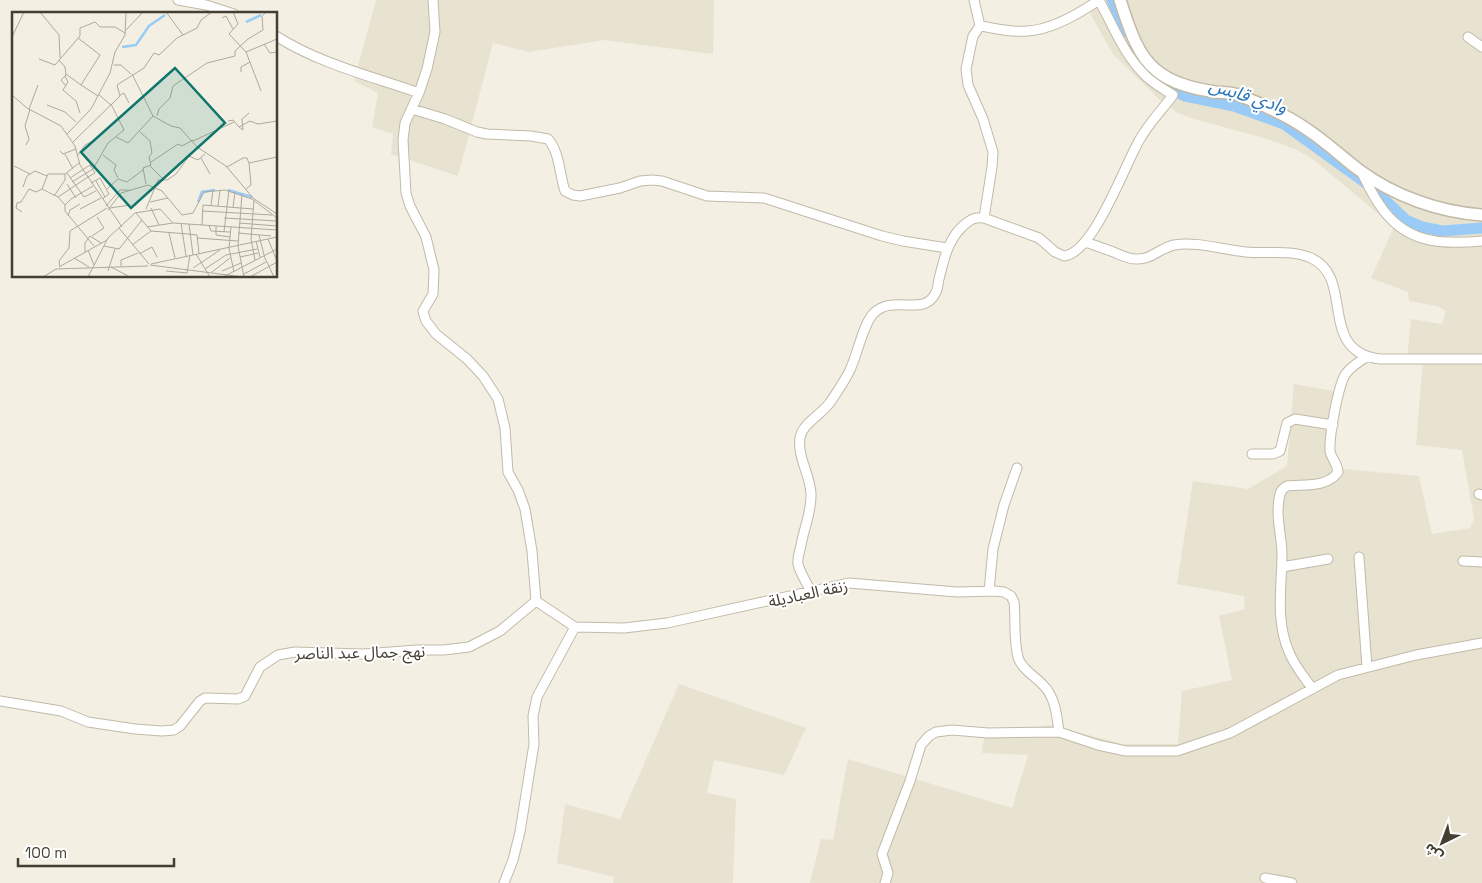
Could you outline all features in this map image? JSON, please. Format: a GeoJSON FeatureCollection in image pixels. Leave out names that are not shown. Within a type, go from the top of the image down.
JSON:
{"type":"FeatureCollection","features":[{"type":"Feature","properties":{"kind":"street"},"geometry":{"type":"LineString","coordinates":[[178,0],[206,5],[228,12]]}},
{"type":"Feature","properties":{"kind":"street"},"geometry":{"type":"LineString","coordinates":[[433,0],[435,12],[434,32],[427,69],[419,93],[405,123],[403,140],[406,193],[410,206],[426,237],[434,270],[433,294],[424,311],[424,315],[430,328],[468,359],[483,376],[498,399],[505,428],[508,472],[518,490],[525,509],[532,551],[536,601],[575,627],[537,697],[534,716],[534,744],[520,832],[513,860],[504,883]]}},
{"type":"Feature","properties":{"kind":"street"},"geometry":{"type":"LineString","coordinates":[[974,0],[980,26]]}},
{"type":"Feature","properties":{"kind":"street"},"geometry":{"type":"LineString","coordinates":[[811,592],[798,565],[802,535],[811,504],[811,491],[800,448],[802,429],[825,409],[849,372],[866,324],[872,314],[882,306],[892,304],[923,304],[935,294],[947,248],[959,229],[971,219],[984,218],[1039,238],[1055,252],[1064,256],[1074,253],[1085,242],[1101,218],[1140,139],[1173,95],[1142,72],[1117,34],[1099,0],[1071,17],[1028,32],[980,26]]}},
{"type":"Feature","properties":{"kind":"street"},"geometry":{"type":"LineString","coordinates":[[1120,0],[1142,55],[1163,75],[1187,86],[1237,94],[1270,108],[1310,131],[1361,171],[1383,185],[1419,201],[1457,212],[1482,214]]}},
{"type":"Feature","properties":{"kind":"street"},"geometry":{"type":"LineString","coordinates":[[980,26],[972,36],[966,69],[968,85],[983,119],[993,152],[984,218]]}},
{"type":"Feature","properties":{"kind":"street"},"geometry":{"type":"LineString","coordinates":[[278,37],[318,58],[419,93]]}},
{"type":"Feature","properties":{"kind":"street"},"geometry":{"type":"LineString","coordinates":[[1468,37],[1482,46]]}},
{"type":"Feature","properties":{"kind":"street"},"geometry":{"type":"LineString","coordinates":[[412,109],[445,118],[477,132],[548,138],[556,148],[558,168],[565,190],[573,195],[594,194],[640,181],[662,181],[707,196],[764,198],[903,242],[947,248]]}},
{"type":"Feature","properties":{"kind":"street"},"geometry":{"type":"LineString","coordinates":[[1361,171],[1380,205],[1398,225],[1410,233],[1440,243],[1482,241]]}},
{"type":"Feature","properties":{"kind":"street"},"geometry":{"type":"LineString","coordinates":[[1085,242],[1134,259],[1144,259],[1153,256],[1163,249],[1174,245],[1190,244],[1249,252],[1284,252],[1311,258],[1321,264],[1331,277],[1341,327],[1346,341],[1366,357],[1482,359]]}},
{"type":"Feature","properties":{"kind":"street"},"geometry":{"type":"LineString","coordinates":[[1312,688],[1288,652],[1280,621],[1282,550],[1278,514],[1280,493],[1287,486],[1317,484],[1335,476],[1338,472],[1338,464],[1330,451],[1341,387],[1346,375],[1366,357]]}},
{"type":"Feature","properties":{"kind":"street"},"geometry":{"type":"LineString","coordinates":[[1252,454],[1273,454],[1280,451],[1288,423],[1296,419],[1333,425]]}},
{"type":"Feature","properties":{"kind":"street"},"geometry":{"type":"LineString","coordinates":[[989,591],[993,549],[1004,505],[1017,468]]}},
{"type":"Feature","properties":{"kind":"street"},"geometry":{"type":"LineString","coordinates":[[1359,557],[1367,667]]}},
{"type":"Feature","properties":{"kind":"street"},"geometry":{"type":"LineString","coordinates":[[1282,566],[1328,559]]}},
{"type":"Feature","properties":{"kind":"street"},"geometry":{"type":"LineString","coordinates":[[1463,561],[1482,562]]}},
{"type":"Feature","properties":{"kind":"street","name":"زنقة العباديلة"},"geometry":{"type":"LineString","coordinates":[[575,627],[624,628],[667,623],[849,583],[957,592],[1004,592],[1012,596],[1014,602],[1019,660],[1024,668],[1049,692],[1055,708],[1059,732]]}},
{"type":"Feature","properties":{"kind":"street","name":"نهج جمال عبد الناصر"},"geometry":{"type":"LineString","coordinates":[[0,701],[61,711],[88,722],[135,729],[174,730],[180,726],[200,701],[205,698],[238,699],[245,696],[260,667],[278,655],[295,652],[363,654],[444,650],[468,646],[500,631],[536,601]]}},
{"type":"Feature","properties":{"kind":"street"},"geometry":{"type":"LineString","coordinates":[[885,883],[888,874],[882,854],[922,745],[929,736],[936,732],[952,730],[988,733],[1059,732],[1098,745],[1126,751],[1178,751],[1230,733],[1338,674],[1416,655],[1482,643]]}},
{"type":"Feature","properties":{"kind":"street"},"geometry":{"type":"LineString","coordinates":[[1265,878],[1292,883]]}},
{"type":"Feature","properties":{"kind":"shaded area"},"geometry":{"type":"Polygon","coordinates":[[[376,0],[714,0],[713,54],[604,40],[529,52],[493,43],[458,176],[391,154],[393,134],[372,127],[378,93],[354,81],[376,0]]]}},
{"type":"Feature","properties":{"kind":"shaded area"},"geometry":{"type":"Polygon","coordinates":[[[1088,0],[1482,0],[1482,883],[810,883],[821,839],[833,840],[848,759],[1012,808],[1028,755],[982,753],[985,729],[1022,729],[1050,725],[1123,744],[1178,744],[1182,691],[1232,680],[1219,616],[1245,609],[1244,596],[1177,584],[1193,481],[1248,489],[1287,466],[1294,384],[1334,391],[1333,468],[1419,476],[1432,534],[1470,528],[1474,519],[1462,450],[1416,445],[1423,359],[1407,356],[1411,319],[1442,324],[1446,311],[1437,306],[1409,301],[1408,292],[1371,278],[1394,227],[1314,160],[1297,150],[1267,139],[1176,112],[1160,100],[1113,54],[1092,17],[1088,0]]]}},
{"type":"Feature","properties":{"kind":"shaded area"},"geometry":{"type":"Polygon","coordinates":[[[679,684],[806,728],[784,775],[714,760],[707,793],[736,799],[733,883],[613,883],[614,877],[557,863],[565,804],[620,819],[679,684]]]}},
{"type":"Feature","properties":{"kind":"waterway","name":"وادي قابس"},"geometry":{"type":"LineString","coordinates":[[1112,0],[1126,32]]}},
{"type":"Feature","properties":{"kind":"waterway","name":"وادي قابس"},"geometry":{"type":"LineString","coordinates":[[1134,49],[1144,68],[1163,85],[1185,96],[1234,106],[1284,124],[1370,186],[1406,220],[1422,227],[1442,231],[1482,228]]}}]}
